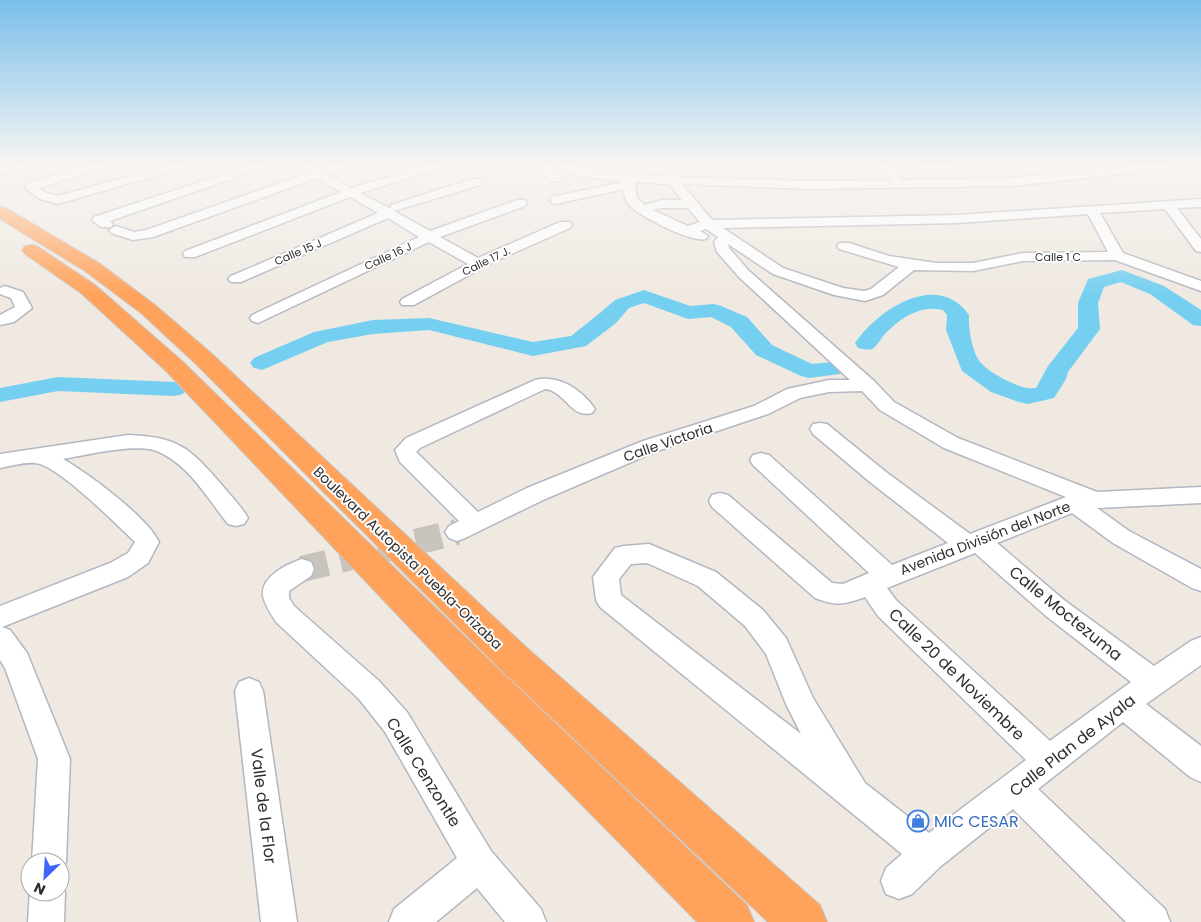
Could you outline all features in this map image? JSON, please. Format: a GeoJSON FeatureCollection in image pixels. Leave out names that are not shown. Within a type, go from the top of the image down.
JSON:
{"type":"FeatureCollection","features":[{"type":"Feature","properties":{"kind":"highway","name":"Boulevard Autopista Puebla-Orizaba"},"geometry":{"type":"LineString","coordinates":[[0,212],[92,267],[148,309],[203,358],[512,658],[803,922]]}},
{"type":"Feature","properties":{"kind":"highway","name":"Boulevard Autopista Puebla-Orizaba"},"geometry":{"type":"LineString","coordinates":[[0,232],[35,252],[88,289],[174,366],[476,672],[730,922]]}},
{"type":"Feature","properties":{"kind":"street"},"geometry":{"type":"LineString","coordinates":[[146,209],[109,223],[134,236],[148,234],[216,209]]}},
{"type":"Feature","properties":{"kind":"street"},"geometry":{"type":"LineString","coordinates":[[190,254],[307,209]]}},
{"type":"Feature","properties":{"kind":"street"},"geometry":{"type":"LineString","coordinates":[[389,209],[483,262]]}},
{"type":"Feature","properties":{"kind":"street","name":"Calle 15 J"},"geometry":{"type":"LineString","coordinates":[[236,279],[398,209]]}},
{"type":"Feature","properties":{"kind":"street","name":"Calle 16 J"},"geometry":{"type":"LineString","coordinates":[[258,318],[435,234],[504,209]]}},
{"type":"Feature","properties":{"kind":"street"},"geometry":{"type":"LineString","coordinates":[[643,209],[683,228],[724,239]]}},
{"type":"Feature","properties":{"kind":"street"},"geometry":{"type":"LineString","coordinates":[[667,209],[683,228]]}},
{"type":"Feature","properties":{"kind":"street"},"geometry":{"type":"LineString","coordinates":[[695,209],[724,239],[778,272],[840,292],[865,296],[877,292],[911,265]]}},
{"type":"Feature","properties":{"kind":"street"},"geometry":{"type":"LineString","coordinates":[[683,228],[708,224],[957,218],[1111,209]]}},
{"type":"Feature","properties":{"kind":"street"},"geometry":{"type":"LineString","coordinates":[[1171,209],[1201,248]]}},
{"type":"Feature","properties":{"kind":"street"},"geometry":{"type":"LineString","coordinates":[[1092,210],[1117,256]]}},
{"type":"Feature","properties":{"kind":"street","name":"Calle 17 J."},"geometry":{"type":"LineString","coordinates":[[408,302],[483,262],[565,225]]}},
{"type":"Feature","properties":{"kind":"street"},"geometry":{"type":"LineString","coordinates":[[724,239],[722,249],[744,274],[867,385],[887,406],[951,443],[1085,501],[1121,537],[1201,581]]}},
{"type":"Feature","properties":{"kind":"street","name":"Calle 1 C"},"geometry":{"type":"LineString","coordinates":[[844,246],[886,260],[911,265],[973,267],[1024,257],[1117,256],[1201,286]]}},
{"type":"Feature","properties":{"kind":"street"},"geometry":{"type":"LineString","coordinates":[[886,260],[1024,257]]}},
{"type":"Feature","properties":{"kind":"street"},"geometry":{"type":"LineString","coordinates":[[0,320],[8,319],[24,308],[17,295],[2,288]]}},
{"type":"Feature","properties":{"kind":"street","name":"Calle Victoria"},"geometry":{"type":"LineString","coordinates":[[585,409],[558,386],[550,382],[430,435],[413,443],[405,450],[407,457],[467,528],[535,494],[650,446],[761,410],[794,393],[829,386],[867,385]]}},
{"type":"Feature","properties":{"kind":"street","name":"Calle Moctezuma"},"geometry":{"type":"LineString","coordinates":[[820,429],[878,477],[973,544],[1154,683]]}},
{"type":"Feature","properties":{"kind":"street"},"geometry":{"type":"LineString","coordinates":[[0,461],[128,442],[152,443],[165,446],[190,462],[236,518]]}},
{"type":"Feature","properties":{"kind":"street"},"geometry":{"type":"LineString","coordinates":[[0,617],[119,570],[134,562],[144,552],[147,542],[144,536],[92,488],[53,462],[40,456]]}},
{"type":"Feature","properties":{"kind":"street","name":"Calle 20 de Noviembre"},"geometry":{"type":"LineString","coordinates":[[761,460],[878,579],[888,608],[1050,761]]}},
{"type":"Feature","properties":{"kind":"street"},"geometry":{"type":"LineString","coordinates":[[1192,495],[1201,508]]}},
{"type":"Feature","properties":{"kind":"street","name":"Avenida División del Norte"},"geometry":{"type":"LineString","coordinates":[[720,501],[824,591],[844,594],[878,579],[1085,501],[1192,495]]}},
{"type":"Feature","properties":{"kind":"street"},"geometry":{"type":"LineString","coordinates":[[853,793],[801,704],[776,646],[754,618],[707,579],[649,553],[624,555],[606,577],[609,600],[928,854]]}},
{"type":"Feature","properties":{"kind":"street","name":"Calle Cenzontle"},"geometry":{"type":"LineString","coordinates":[[302,570],[277,587],[274,596],[278,604],[285,614],[369,690],[396,722],[479,863],[528,922]]}},
{"type":"Feature","properties":{"kind":"street"},"geometry":{"type":"LineString","coordinates":[[0,638],[17,662],[54,758],[49,852]]}},
{"type":"Feature","properties":{"kind":"street","name":"Calle Plan de Ayala"},"geometry":{"type":"LineString","coordinates":[[899,881],[928,854],[1124,704],[1201,649]]}},
{"type":"Feature","properties":{"kind":"street","name":"Valle de la Flor"},"geometry":{"type":"LineString","coordinates":[[249,691],[279,922]]}},
{"type":"Feature","properties":{"kind":"street"},"geometry":{"type":"LineString","coordinates":[[1124,704],[1201,766]]}},
{"type":"Feature","properties":{"kind":"street"},"geometry":{"type":"LineString","coordinates":[[1015,789],[1152,922]]}},
{"type":"Feature","properties":{"kind":"street"},"geometry":{"type":"LineString","coordinates":[[407,922],[479,863]]}},
{"type":"Feature","properties":{"kind":"street"},"geometry":{"type":"LineString","coordinates":[[46,922],[47,902]]}},
{"type":"Feature","properties":{"kind":"waterway"},"geometry":{"type":"LineString","coordinates":[[866,343],[894,315],[913,305],[931,301],[950,305],[958,315],[957,330],[970,366],[1000,387],[1028,397],[1045,393],[1054,379],[1056,371],[1089,329],[1088,303],[1095,283],[1122,276],[1157,290],[1201,320]]}},
{"type":"Feature","properties":{"kind":"waterway"},"geometry":{"type":"LineString","coordinates":[[262,363],[322,337],[373,327],[429,324],[533,349],[578,341],[608,318],[622,304],[644,296],[688,313],[714,310],[739,322],[764,350],[809,371],[832,369]]}},
{"type":"Feature","properties":{"kind":"waterway"},"geometry":{"type":"LineString","coordinates":[[0,395],[58,384],[174,389]]}},
{"type":"Feature","properties":{"kind":"tunnel"},"geometry":{"type":"LineString","coordinates":[[302,569],[457,532]]}},
{"type":"Feature","properties":{"kind":"place","name":"MIC CESAR"},"geometry":{"type":"Point","coordinates":[918,821]}}]}
